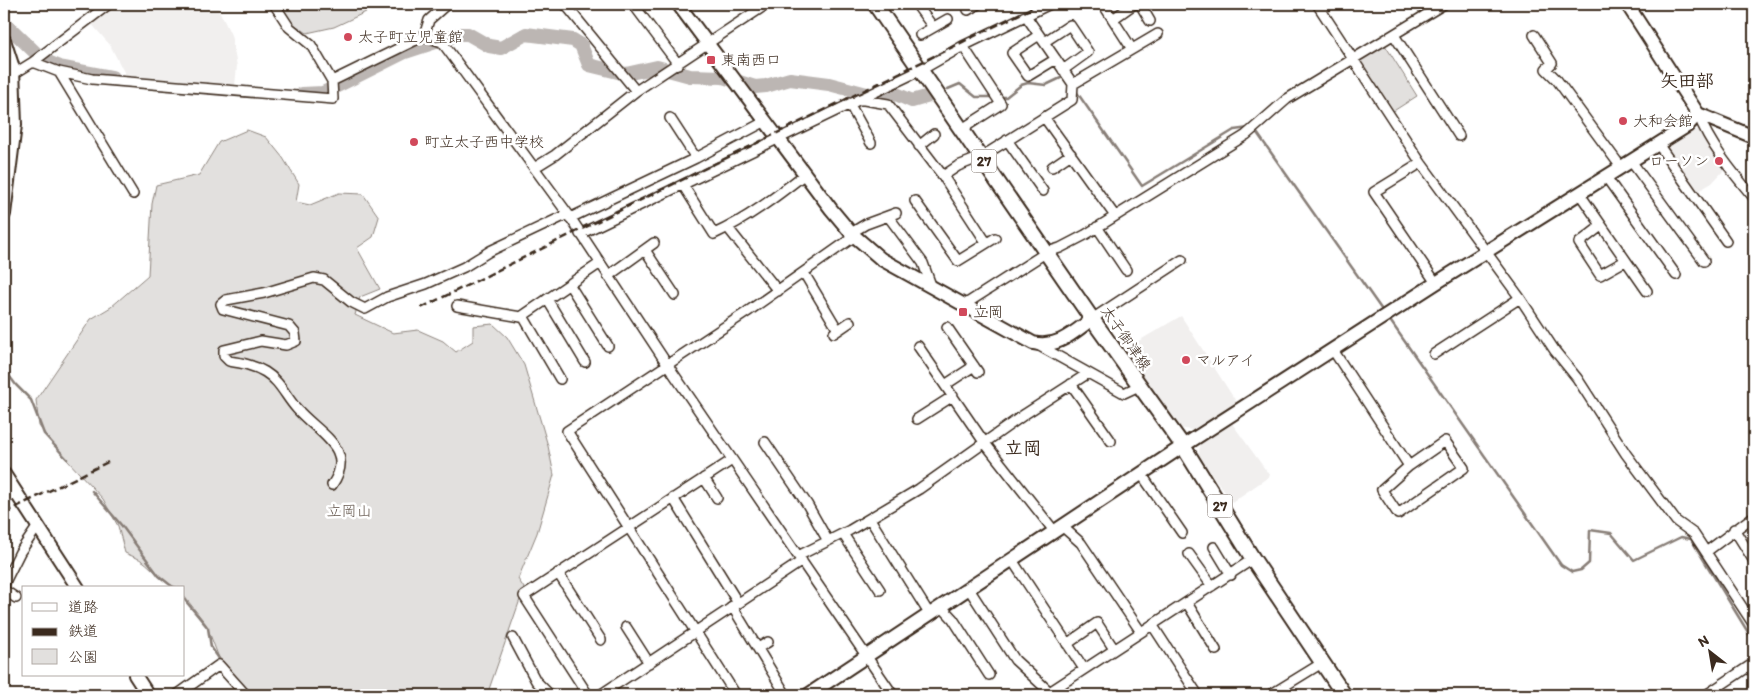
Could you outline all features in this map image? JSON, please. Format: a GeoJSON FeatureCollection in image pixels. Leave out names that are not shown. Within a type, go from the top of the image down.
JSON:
{"type":"FeatureCollection","features":[{"type":"Feature","properties":{"kind":"main road","name":"太子御津線"},"geometry":{"type":"LineString","coordinates":[[875,4],[1092,320],[1183,446],[1254,560],[1344,695]]}},
{"type":"Feature","properties":{"kind":"street"},"geometry":{"type":"LineString","coordinates":[[9,77],[37,59],[108,4]]}},
{"type":"Feature","properties":{"kind":"street"},"geometry":{"type":"LineString","coordinates":[[37,59],[59,72],[135,84],[333,99],[332,81],[311,45],[289,27],[274,4]]}},
{"type":"Feature","properties":{"kind":"street"},"geometry":{"type":"LineString","coordinates":[[424,36],[429,20],[446,4]]}},
{"type":"Feature","properties":{"kind":"street"},"geometry":{"type":"LineString","coordinates":[[566,4],[636,91]]}},
{"type":"Feature","properties":{"kind":"street"},"geometry":{"type":"LineString","coordinates":[[633,4],[678,64]]}},
{"type":"Feature","properties":{"kind":"street"},"geometry":{"type":"LineString","coordinates":[[678,4],[805,174],[853,234],[881,259],[1124,394],[1139,386]]}},
{"type":"Feature","properties":{"kind":"street"},"geometry":{"type":"LineString","coordinates":[[534,168],[555,155],[636,91],[767,4]]}},
{"type":"Feature","properties":{"kind":"street"},"geometry":{"type":"LineString","coordinates":[[916,4],[933,27]]}},
{"type":"Feature","properties":{"kind":"street"},"geometry":{"type":"LineString","coordinates":[[968,10],[978,4]]}},
{"type":"Feature","properties":{"kind":"street"},"geometry":{"type":"LineString","coordinates":[[580,234],[921,70],[963,46],[1050,4]]}},
{"type":"Feature","properties":{"kind":"street"},"geometry":{"type":"LineString","coordinates":[[1103,4],[1132,49]]}},
{"type":"Feature","properties":{"kind":"street"},"geometry":{"type":"LineString","coordinates":[[1113,19],[1134,4]]}},
{"type":"Feature","properties":{"kind":"street"},"geometry":{"type":"LineString","coordinates":[[1140,4],[1150,21]]}},
{"type":"Feature","properties":{"kind":"street"},"geometry":{"type":"LineString","coordinates":[[1330,4],[1319,6],[1421,163],[1520,298],[1555,351],[1577,378],[1626,454],[1676,521],[1694,534],[1754,625]]}},
{"type":"Feature","properties":{"kind":"street"},"geometry":{"type":"LineString","coordinates":[[964,305],[1047,252],[1060,248],[1097,228],[1246,135],[1287,100],[1394,36],[1432,7],[1444,4]]}},
{"type":"Feature","properties":{"kind":"street"},"geometry":{"type":"LineString","coordinates":[[1627,4],[1698,114],[1708,134],[1754,198]]}},
{"type":"Feature","properties":{"kind":"street"},"geometry":{"type":"LineString","coordinates":[[943,176],[958,166],[981,157],[1072,100],[1073,84],[1026,16]]}},
{"type":"Feature","properties":{"kind":"street"},"geometry":{"type":"LineString","coordinates":[[920,35],[948,19]]}},
{"type":"Feature","properties":{"kind":"street"},"geometry":{"type":"LineString","coordinates":[[1056,59],[1028,76],[1012,53],[1070,25],[1088,52],[1063,70]]}},
{"type":"Feature","properties":{"kind":"street"},"geometry":{"type":"LineString","coordinates":[[1073,84],[1158,34]]}},
{"type":"Feature","properties":{"kind":"street"},"geometry":{"type":"LineString","coordinates":[[1534,35],[1552,63],[1546,69],[1557,80],[1704,261]]}},
{"type":"Feature","properties":{"kind":"street"},"geometry":{"type":"LineString","coordinates":[[332,81],[424,36],[442,42],[569,216],[599,264],[893,695]]}},
{"type":"Feature","properties":{"kind":"street"},"geometry":{"type":"LineString","coordinates":[[1394,36],[1459,136]]}},
{"type":"Feature","properties":{"kind":"street"},"geometry":{"type":"LineString","coordinates":[[4,40],[15,125],[4,214]]}},
{"type":"Feature","properties":{"kind":"street"},"geometry":{"type":"LineString","coordinates":[[962,129],[1001,104],[963,46]]}},
{"type":"Feature","properties":{"kind":"street"},"geometry":{"type":"LineString","coordinates":[[59,72],[133,194]]}},
{"type":"Feature","properties":{"kind":"street"},"geometry":{"type":"LineString","coordinates":[[854,101],[871,143]]}},
{"type":"Feature","properties":{"kind":"street"},"geometry":{"type":"LineString","coordinates":[[854,101],[888,104],[990,240],[958,261],[915,201]]}},
{"type":"Feature","properties":{"kind":"street"},"geometry":{"type":"LineString","coordinates":[[1698,114],[1754,137]]}},
{"type":"Feature","properties":{"kind":"street"},"geometry":{"type":"LineString","coordinates":[[808,695],[1183,446],[1436,283],[1687,126],[1698,114]]}},
{"type":"Feature","properties":{"kind":"street"},"geometry":{"type":"LineString","coordinates":[[1044,117],[1116,216]]}},
{"type":"Feature","properties":{"kind":"street"},"geometry":{"type":"LineString","coordinates":[[670,118],[696,158]]}},
{"type":"Feature","properties":{"kind":"street"},"geometry":{"type":"LineString","coordinates":[[332,485],[340,474],[341,459],[334,445],[297,409],[268,373],[253,365],[229,361],[224,356],[224,350],[261,341],[286,344],[296,341],[295,333],[290,326],[223,309],[221,304],[226,300],[264,293],[314,278],[324,280],[351,302],[365,309],[387,296],[426,284],[464,267],[490,251],[696,158],[766,121]]}},
{"type":"Feature","properties":{"kind":"street"},"geometry":{"type":"LineString","coordinates":[[918,146],[934,134]]}},
{"type":"Feature","properties":{"kind":"street"},"geometry":{"type":"LineString","coordinates":[[1007,140],[1043,191]]}},
{"type":"Feature","properties":{"kind":"street"},"geometry":{"type":"LineString","coordinates":[[1658,144],[1726,241]]}},
{"type":"Feature","properties":{"kind":"street"},"geometry":{"type":"LineString","coordinates":[[1058,167],[1071,154]]}},
{"type":"Feature","properties":{"kind":"street"},"geometry":{"type":"LineString","coordinates":[[1421,163],[1374,192],[1436,283]]}},
{"type":"Feature","properties":{"kind":"street"},"geometry":{"type":"LineString","coordinates":[[683,185],[714,234],[728,228],[805,174]]}},
{"type":"Feature","properties":{"kind":"street"},"geometry":{"type":"LineString","coordinates":[[1606,177],[1676,275]]}},
{"type":"Feature","properties":{"kind":"street"},"geometry":{"type":"LineString","coordinates":[[1580,194],[1600,226],[1647,291]]}},
{"type":"Feature","properties":{"kind":"street"},"geometry":{"type":"LineString","coordinates":[[736,695],[567,432],[804,273],[866,224],[892,215],[923,263],[932,288]]}},
{"type":"Feature","properties":{"kind":"street"},"geometry":{"type":"LineString","coordinates":[[1600,226],[1579,243],[1600,275],[1625,260]]}},
{"type":"Feature","properties":{"kind":"street"},"geometry":{"type":"LineString","coordinates":[[728,228],[778,291]]}},
{"type":"Feature","properties":{"kind":"street"},"geometry":{"type":"LineString","coordinates":[[1097,228],[1126,270]]}},
{"type":"Feature","properties":{"kind":"street"},"geometry":{"type":"LineString","coordinates":[[608,276],[654,243]]}},
{"type":"Feature","properties":{"kind":"street"},"geometry":{"type":"LineString","coordinates":[[645,250],[676,295]]}},
{"type":"Feature","properties":{"kind":"street"},"geometry":{"type":"LineString","coordinates":[[1033,343],[1051,345],[1058,342],[1182,260]]}},
{"type":"Feature","properties":{"kind":"street"},"geometry":{"type":"LineString","coordinates":[[457,306],[523,316],[599,264]]}},
{"type":"Feature","properties":{"kind":"street"},"geometry":{"type":"LineString","coordinates":[[804,273],[836,332],[850,322]]}},
{"type":"Feature","properties":{"kind":"street"},"geometry":{"type":"LineString","coordinates":[[569,284],[586,319],[608,346]]}},
{"type":"Feature","properties":{"kind":"street"},"geometry":{"type":"LineString","coordinates":[[1434,354],[1520,298]]}},
{"type":"Feature","properties":{"kind":"street"},"geometry":{"type":"LineString","coordinates":[[547,299],[563,332],[581,360]]}},
{"type":"Feature","properties":{"kind":"street"},"geometry":{"type":"LineString","coordinates":[[523,316],[539,350],[560,380]]}},
{"type":"Feature","properties":{"kind":"street"},"geometry":{"type":"LineString","coordinates":[[945,385],[976,369],[947,327]]}},
{"type":"Feature","properties":{"kind":"street"},"geometry":{"type":"LineString","coordinates":[[918,346],[984,442],[1059,530],[1081,543],[1141,632]]}},
{"type":"Feature","properties":{"kind":"street"},"geometry":{"type":"LineString","coordinates":[[1332,350],[1409,466]]}},
{"type":"Feature","properties":{"kind":"street"},"geometry":{"type":"LineString","coordinates":[[600,695],[800,559],[919,489],[984,442],[1087,374]]}},
{"type":"Feature","properties":{"kind":"street"},"geometry":{"type":"LineString","coordinates":[[1071,384],[1091,420],[1111,441]]}},
{"type":"Feature","properties":{"kind":"street"},"geometry":{"type":"LineString","coordinates":[[917,419],[953,396]]}},
{"type":"Feature","properties":{"kind":"street"},"geometry":{"type":"LineString","coordinates":[[1445,441],[1464,468],[1398,514],[1382,490],[1409,466],[1445,441]]}},
{"type":"Feature","properties":{"kind":"street"},"geometry":{"type":"LineString","coordinates":[[765,442],[781,460],[798,487],[811,518],[828,541]]}},
{"type":"Feature","properties":{"kind":"street"},"geometry":{"type":"LineString","coordinates":[[588,695],[524,596],[732,460]]}},
{"type":"Feature","properties":{"kind":"street"},"geometry":{"type":"LineString","coordinates":[[4,474],[9,496],[38,526],[77,586]]}},
{"type":"Feature","properties":{"kind":"street"},"geometry":{"type":"LineString","coordinates":[[1142,475],[1182,533]]}},
{"type":"Feature","properties":{"kind":"street"},"geometry":{"type":"LineString","coordinates":[[704,478],[716,498]]}},
{"type":"Feature","properties":{"kind":"street"},"geometry":{"type":"LineString","coordinates":[[673,498],[786,695]]}},
{"type":"Feature","properties":{"kind":"street"},"geometry":{"type":"LineString","coordinates":[[1706,552],[1734,529],[1754,516]]}},
{"type":"Feature","properties":{"kind":"street"},"geometry":{"type":"LineString","coordinates":[[870,519],[930,615]]}},
{"type":"Feature","properties":{"kind":"street"},"geometry":{"type":"LineString","coordinates":[[4,584],[20,552],[38,526]]}},
{"type":"Feature","properties":{"kind":"street"},"geometry":{"type":"LineString","coordinates":[[1734,529],[1754,561]]}},
{"type":"Feature","properties":{"kind":"street"},"geometry":{"type":"LineString","coordinates":[[843,534],[872,573],[880,590]]}},
{"type":"Feature","properties":{"kind":"street"},"geometry":{"type":"LineString","coordinates":[[1214,547],[1231,575]]}},
{"type":"Feature","properties":{"kind":"street"},"geometry":{"type":"LineString","coordinates":[[1189,554],[1212,586]]}},
{"type":"Feature","properties":{"kind":"street"},"geometry":{"type":"LineString","coordinates":[[1012,560],[1084,669]]}},
{"type":"Feature","properties":{"kind":"street"},"geometry":{"type":"LineString","coordinates":[[969,589],[1015,660],[1036,682],[1052,693],[1114,649],[1153,626],[1254,560]]}},
{"type":"Feature","properties":{"kind":"street"},"geometry":{"type":"LineString","coordinates":[[558,573],[601,640]]}},
{"type":"Feature","properties":{"kind":"street"},"geometry":{"type":"LineString","coordinates":[[4,590],[16,598]]}},
{"type":"Feature","properties":{"kind":"street"},"geometry":{"type":"LineString","coordinates":[[1186,603],[1216,650]]}},
{"type":"Feature","properties":{"kind":"street"},"geometry":{"type":"LineString","coordinates":[[942,607],[953,619],[989,675]]}},
{"type":"Feature","properties":{"kind":"street"},"geometry":{"type":"LineString","coordinates":[[1067,644],[1097,623],[1114,649]]}},
{"type":"Feature","properties":{"kind":"street"},"geometry":{"type":"LineString","coordinates":[[1153,626],[1198,695]]}},
{"type":"Feature","properties":{"kind":"street"},"geometry":{"type":"LineString","coordinates":[[626,627],[649,663]]}},
{"type":"Feature","properties":{"kind":"street"},"geometry":{"type":"LineString","coordinates":[[513,638],[536,681],[550,695]]}},
{"type":"Feature","properties":{"kind":"street"},"geometry":{"type":"LineString","coordinates":[[758,648],[768,642]]}},
{"type":"Feature","properties":{"kind":"street"},"geometry":{"type":"LineString","coordinates":[[1270,695],[1322,663]]}},
{"type":"Feature","properties":{"kind":"street"},"geometry":{"type":"LineString","coordinates":[[1706,695],[1754,663]]}},
{"type":"Feature","properties":{"kind":"street"},"geometry":{"type":"LineString","coordinates":[[177,695],[219,665],[246,695]]}},
{"type":"Feature","properties":{"kind":"street"},"geometry":{"type":"LineString","coordinates":[[136,676],[148,695]]}},
{"type":"Feature","properties":{"kind":"shaded area"},"geometry":{"type":"Polygon","coordinates":[[[114,4],[216,4],[231,35],[237,66],[235,86],[126,76],[110,45],[89,21],[114,4]]]}},
{"type":"Feature","properties":{"kind":"shaded area"},"geometry":{"type":"Polygon","coordinates":[[[1690,130],[1698,130],[1724,170],[1712,183],[1695,193],[1663,147],[1690,130]]]}},
{"type":"Feature","properties":{"kind":"shaded area"},"geometry":{"type":"Polygon","coordinates":[[[1181,316],[1237,403],[1192,430],[1178,428],[1125,349],[1181,316]]]}},
{"type":"Feature","properties":{"kind":"shaded area"},"geometry":{"type":"Polygon","coordinates":[[[1231,422],[1270,476],[1232,502],[1198,455],[1202,439],[1231,422]]]}},
{"type":"Feature","properties":{"kind":"green space"},"geometry":{"type":"Polygon","coordinates":[[[279,4],[383,4],[334,27],[307,33],[285,18],[279,4]]]}},
{"type":"Feature","properties":{"kind":"green space"},"geometry":{"type":"Polygon","coordinates":[[[1385,45],[1417,96],[1392,112],[1359,61],[1385,45]]]}},
{"type":"Feature","properties":{"kind":"green space","name":"立岡山"},"geometry":{"type":"Polygon","coordinates":[[[247,130],[266,137],[283,158],[299,184],[296,202],[310,205],[339,193],[363,194],[379,217],[373,237],[357,248],[380,289],[360,297],[355,315],[393,333],[418,330],[443,341],[456,352],[473,341],[473,326],[493,324],[507,337],[524,365],[548,446],[554,475],[537,533],[518,579],[524,588],[487,695],[254,695],[245,689],[219,658],[206,624],[185,597],[185,586],[172,585],[142,561],[125,553],[118,526],[103,499],[56,448],[39,426],[36,400],[91,319],[111,307],[148,275],[152,204],[156,185],[199,175],[219,142],[247,130]]]}},
{"type":"Feature","properties":{"kind":"waterway"},"geometry":{"type":"LineString","coordinates":[[10,28],[43,60],[60,67],[112,77]]}},
{"type":"Feature","properties":{"kind":"waterway"},"geometry":{"type":"LineString","coordinates":[[302,94],[323,93],[405,52],[460,34],[468,34],[489,46],[501,48],[526,34],[573,40],[581,45],[589,65],[626,74],[657,67],[690,76],[723,77],[755,87],[790,79],[829,84],[882,98],[896,94],[912,101],[926,97]]}},
{"type":"Feature","properties":{"kind":"waterway"},"geometry":{"type":"LineString","coordinates":[[1000,97],[1006,97],[1021,85],[1028,83],[1046,85],[1065,76]]}},
{"type":"Feature","properties":{"kind":"waterway"},"geometry":{"type":"LineString","coordinates":[[948,89],[960,84],[976,97],[994,97]]}},
{"type":"Feature","properties":{"kind":"waterway"},"geometry":{"type":"LineString","coordinates":[[1076,91],[1142,186],[1234,130],[1249,128]]}},
{"type":"Feature","properties":{"kind":"waterway"},"geometry":{"type":"LineString","coordinates":[[1255,130],[1384,313]]}},
{"type":"Feature","properties":{"kind":"waterway"},"geometry":{"type":"LineString","coordinates":[[1389,319],[1561,565],[1572,572],[1581,570],[1589,563],[1590,530],[1611,533],[1634,560],[1681,537],[1691,539],[1754,642]]}},
{"type":"Feature","properties":{"kind":"waterway"},"geometry":{"type":"LineString","coordinates":[[4,369],[31,400],[44,434],[67,459]]}},
{"type":"Feature","properties":{"kind":"waterway"},"geometry":{"type":"LineString","coordinates":[[92,491],[122,526],[159,576],[172,586]]}},
{"type":"Feature","properties":{"kind":"waterway"},"geometry":{"type":"LineString","coordinates":[[185,600],[208,628],[211,647],[222,663]]}},
{"type":"Feature","properties":{"kind":"railway"},"geometry":{"type":"LineString","coordinates":[[421,308],[1040,4]]}},
{"type":"Feature","properties":{"kind":"railway"},"geometry":{"type":"LineString","coordinates":[[4,513],[108,462]]}},
{"type":"Feature","properties":{"kind":"place","name":"太子町立児童館"},"geometry":{"type":"Point","coordinates":[348,37]}},
{"type":"Feature","properties":{"kind":"place","name":"東南西口"},"geometry":{"type":"Point","coordinates":[711,60]}},
{"type":"Feature","properties":{"kind":"place","name":"大和会館"},"geometry":{"type":"Point","coordinates":[1623,121]}},
{"type":"Feature","properties":{"kind":"place","name":"町立太子西中学校"},"geometry":{"type":"Point","coordinates":[414,142]}},
{"type":"Feature","properties":{"kind":"place","name":"ローソン"},"geometry":{"type":"Point","coordinates":[1719,161]}},
{"type":"Feature","properties":{"kind":"place","name":"立岡"},"geometry":{"type":"Point","coordinates":[963,312]}},
{"type":"Feature","properties":{"kind":"place","name":"マルアイ"},"geometry":{"type":"Point","coordinates":[1186,360]}},
{"type":"Feature","properties":{"kind":"district","name":"矢田部"},"geometry":{"type":"Point","coordinates":[1687,81]}},
{"type":"Feature","properties":{"kind":"district","name":"立岡"},"geometry":{"type":"Point","coordinates":[1023,448]}}]}
